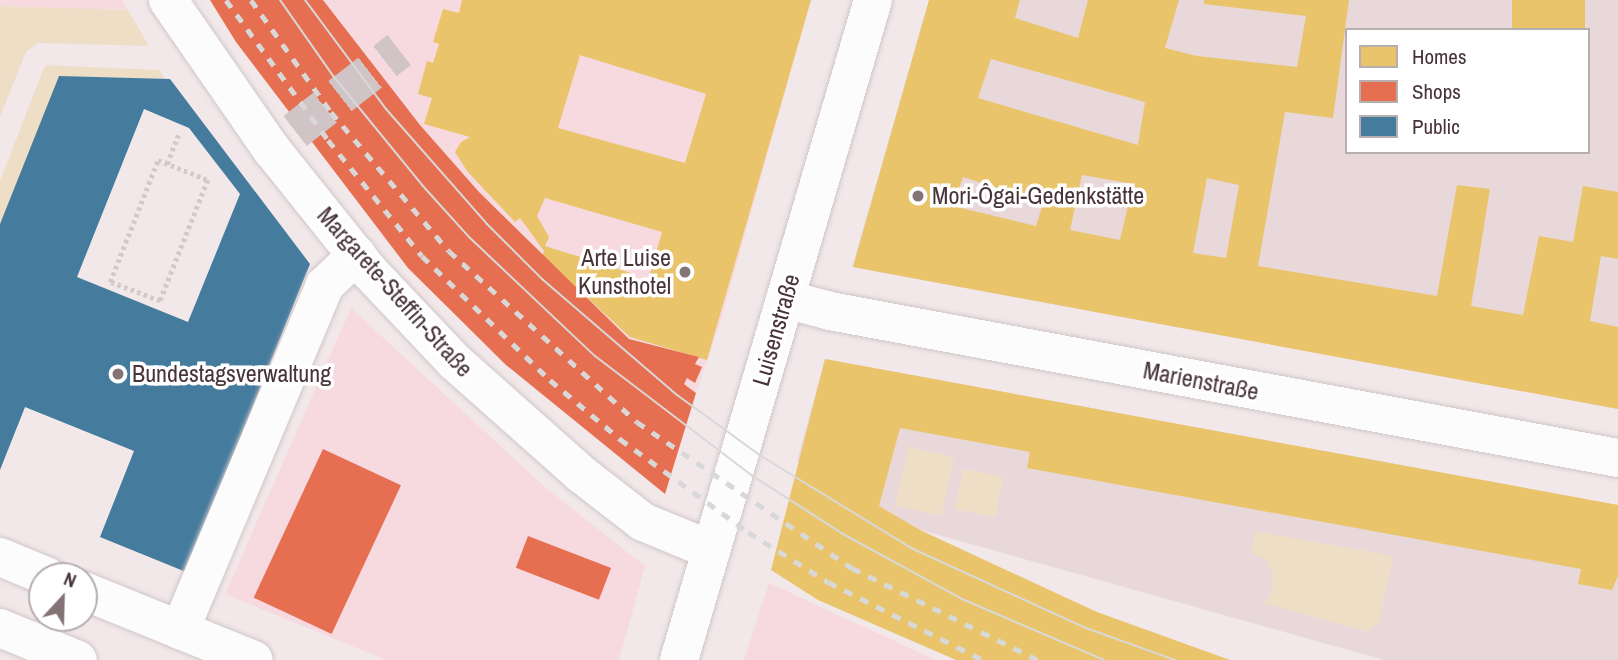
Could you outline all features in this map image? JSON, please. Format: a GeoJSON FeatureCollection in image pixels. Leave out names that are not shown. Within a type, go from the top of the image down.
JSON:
{"type":"FeatureCollection","features":[{"type":"Feature","properties":{"kind":"street","name":"Margarete-Steffin-Straße"},"geometry":{"type":"LineString","coordinates":[[168,0],[247,117],[357,255],[455,362],[581,474],[643,522],[711,550]]}},
{"type":"Feature","properties":{"kind":"street","name":"Luisenstraße"},"geometry":{"type":"LineString","coordinates":[[679,660],[873,0]]}},
{"type":"Feature","properties":{"kind":"street"},"geometry":{"type":"LineString","coordinates":[[180,630],[325,285],[357,255]]}},
{"type":"Feature","properties":{"kind":"street","name":"Marienstraße"},"geometry":{"type":"LineString","coordinates":[[785,299],[830,312],[1618,458]]}},
{"type":"Feature","properties":{"kind":"street"},"geometry":{"type":"LineString","coordinates":[[0,557],[28,569]]}},
{"type":"Feature","properties":{"kind":"street"},"geometry":{"type":"LineString","coordinates":[[98,598],[254,660]]}},
{"type":"Feature","properties":{"kind":"street"},"geometry":{"type":"LineString","coordinates":[[0,628],[78,660]]}},
{"type":"Feature","properties":{"kind":"path"},"geometry":{"type":"LineString","coordinates":[[167,164],[178,135]]}},
{"type":"Feature","properties":{"kind":"path"},"geometry":{"type":"LineString","coordinates":[[158,160],[167,164],[208,180],[160,301],[110,282],[158,160]]}},
{"type":"Feature","properties":{"kind":"shaded area"},"geometry":{"type":"Polygon","coordinates":[[[0,0],[122,0],[128,10],[0,6],[0,0]]]}},
{"type":"Feature","properties":{"kind":"shaded area"},"geometry":{"type":"Polygon","coordinates":[[[323,0],[811,0],[720,323],[696,393],[629,339],[479,192],[420,125],[323,0]]]}},
{"type":"Feature","properties":{"kind":"shaded area"},"geometry":{"type":"Polygon","coordinates":[[[929,0],[1618,0],[1618,409],[852,267],[929,0]]]}},
{"type":"Feature","properties":{"kind":"shaded area"},"geometry":{"type":"Polygon","coordinates":[[[0,6],[128,10],[149,46],[38,43],[26,52],[0,117],[0,6]]]}},
{"type":"Feature","properties":{"kind":"shaded area"},"geometry":{"type":"Polygon","coordinates":[[[45,65],[160,70],[164,79],[59,76],[0,224],[0,181],[45,65]]]}},
{"type":"Feature","properties":{"kind":"shaded area"},"geometry":{"type":"Polygon","coordinates":[[[351,308],[547,489],[645,566],[619,660],[386,660],[225,594],[351,308]]]}},
{"type":"Feature","properties":{"kind":"shaded area"},"geometry":{"type":"Polygon","coordinates":[[[825,359],[1618,505],[1618,660],[1384,660],[910,527],[797,461],[825,359]]]}},
{"type":"Feature","properties":{"kind":"shaded area"},"geometry":{"type":"Polygon","coordinates":[[[908,447],[954,457],[941,515],[896,506],[908,447]]]}},
{"type":"Feature","properties":{"kind":"shaded area"},"geometry":{"type":"Polygon","coordinates":[[[963,469],[1003,477],[995,517],[955,509],[963,469]]]}},
{"type":"Feature","properties":{"kind":"shaded area"},"geometry":{"type":"Polygon","coordinates":[[[1255,531],[1393,556],[1379,622],[1368,632],[1264,603],[1271,594],[1273,575],[1265,559],[1251,553],[1255,531]]]}},
{"type":"Feature","properties":{"kind":"shaded area"},"geometry":{"type":"Polygon","coordinates":[[[769,583],[936,660],[744,660],[769,583]]]}},
{"type":"Feature","properties":{"kind":"building: Homes"},"geometry":{"type":"Polygon","coordinates":[[[462,0],[811,0],[707,360],[630,337],[542,256],[544,251],[520,218],[515,222],[467,171],[455,152],[461,142],[470,137],[424,124],[432,98],[418,94],[427,61],[433,63],[439,44],[433,42],[443,9],[459,13],[462,0]],[[580,55],[558,128],[685,163],[706,94],[580,55]],[[545,198],[537,216],[549,237],[545,246],[631,273],[629,278],[647,284],[662,232],[545,198]]]}},
{"type":"Feature","properties":{"kind":"building: Homes"},"geometry":{"type":"Polygon","coordinates":[[[929,0],[1020,0],[1015,18],[1078,38],[1088,0],[1179,0],[1165,48],[1197,56],[1297,67],[1306,16],[1204,4],[1204,0],[1349,0],[1333,118],[1285,112],[1258,266],[1437,296],[1457,185],[1490,189],[1471,306],[1523,315],[1539,236],[1573,242],[1583,186],[1618,192],[1618,259],[1601,256],[1590,321],[1618,327],[1618,409],[853,267],[929,0]],[[991,59],[978,98],[1138,145],[1145,102],[991,59]],[[1082,175],[1070,230],[1120,240],[1133,184],[1082,175]],[[963,177],[953,206],[1036,226],[1043,203],[963,177]],[[1207,178],[1193,253],[1226,258],[1239,185],[1207,178]]]}},
{"type":"Feature","properties":{"kind":"building: Homes"},"geometry":{"type":"Polygon","coordinates":[[[1512,0],[1585,0],[1585,28],[1512,28],[1512,0]]]}},
{"type":"Feature","properties":{"kind":"building: Homes"},"geometry":{"type":"Polygon","coordinates":[[[825,359],[1618,505],[1618,576],[1612,590],[1578,584],[1581,569],[1027,468],[1030,452],[900,428],[879,506],[920,530],[1097,612],[1230,660],[956,660],[818,600],[771,570],[825,359]]]}},
{"type":"Feature","properties":{"kind":"building: Shops"},"geometry":{"type":"Polygon","coordinates":[[[210,0],[323,0],[420,125],[479,192],[629,339],[699,357],[695,364],[702,367],[695,383],[687,378],[684,384],[696,393],[665,494],[506,365],[408,268],[236,42],[210,0]]]}},
{"type":"Feature","properties":{"kind":"building: Shops"},"geometry":{"type":"Polygon","coordinates":[[[323,449],[401,485],[332,634],[254,598],[323,449]]]}},
{"type":"Feature","properties":{"kind":"building: Shops"},"geometry":{"type":"Polygon","coordinates":[[[528,536],[611,568],[599,600],[516,568],[528,536]]]}},
{"type":"Feature","properties":{"kind":"building: Public"},"geometry":{"type":"Polygon","coordinates":[[[59,76],[170,79],[310,264],[186,572],[100,537],[134,451],[25,407],[0,470],[0,224],[59,76]],[[144,109],[77,277],[188,322],[240,194],[189,128],[144,109]]]}},
{"type":"Feature","properties":{"kind":"tunnel"},"geometry":{"type":"LineString","coordinates":[[295,131],[399,50]]}},
{"type":"Feature","properties":{"kind":"tram line"},"geometry":{"type":"LineString","coordinates":[[280,0],[334,77],[422,185],[469,237],[595,356],[751,475],[843,534],[962,599],[1104,660]]}},
{"type":"Feature","properties":{"kind":"tram line"},"geometry":{"type":"LineString","coordinates":[[305,0],[386,109],[487,224],[542,279],[677,395],[761,456],[911,548],[1086,628],[1175,660]]}},
{"type":"Feature","properties":{"kind":"railway"},"geometry":{"type":"LineString","coordinates":[[226,0],[328,140],[422,256],[550,380],[620,439],[748,532],[828,582],[983,660]]}},
{"type":"Feature","properties":{"kind":"railway"},"geometry":{"type":"LineString","coordinates":[[251,0],[331,112],[449,251],[637,422],[852,568],[1038,660]]}},
{"type":"Feature","properties":{"kind":"place","name":"Mori-Ôgai-Gedenkstätte"},"geometry":{"type":"Point","coordinates":[918,196]}},
{"type":"Feature","properties":{"kind":"place","name":"Arte Luise Kunsthotel"},"geometry":{"type":"Point","coordinates":[685,272]}},
{"type":"Feature","properties":{"kind":"place","name":"Bundestagsverwaltung"},"geometry":{"type":"Point","coordinates":[118,374]}}]}
